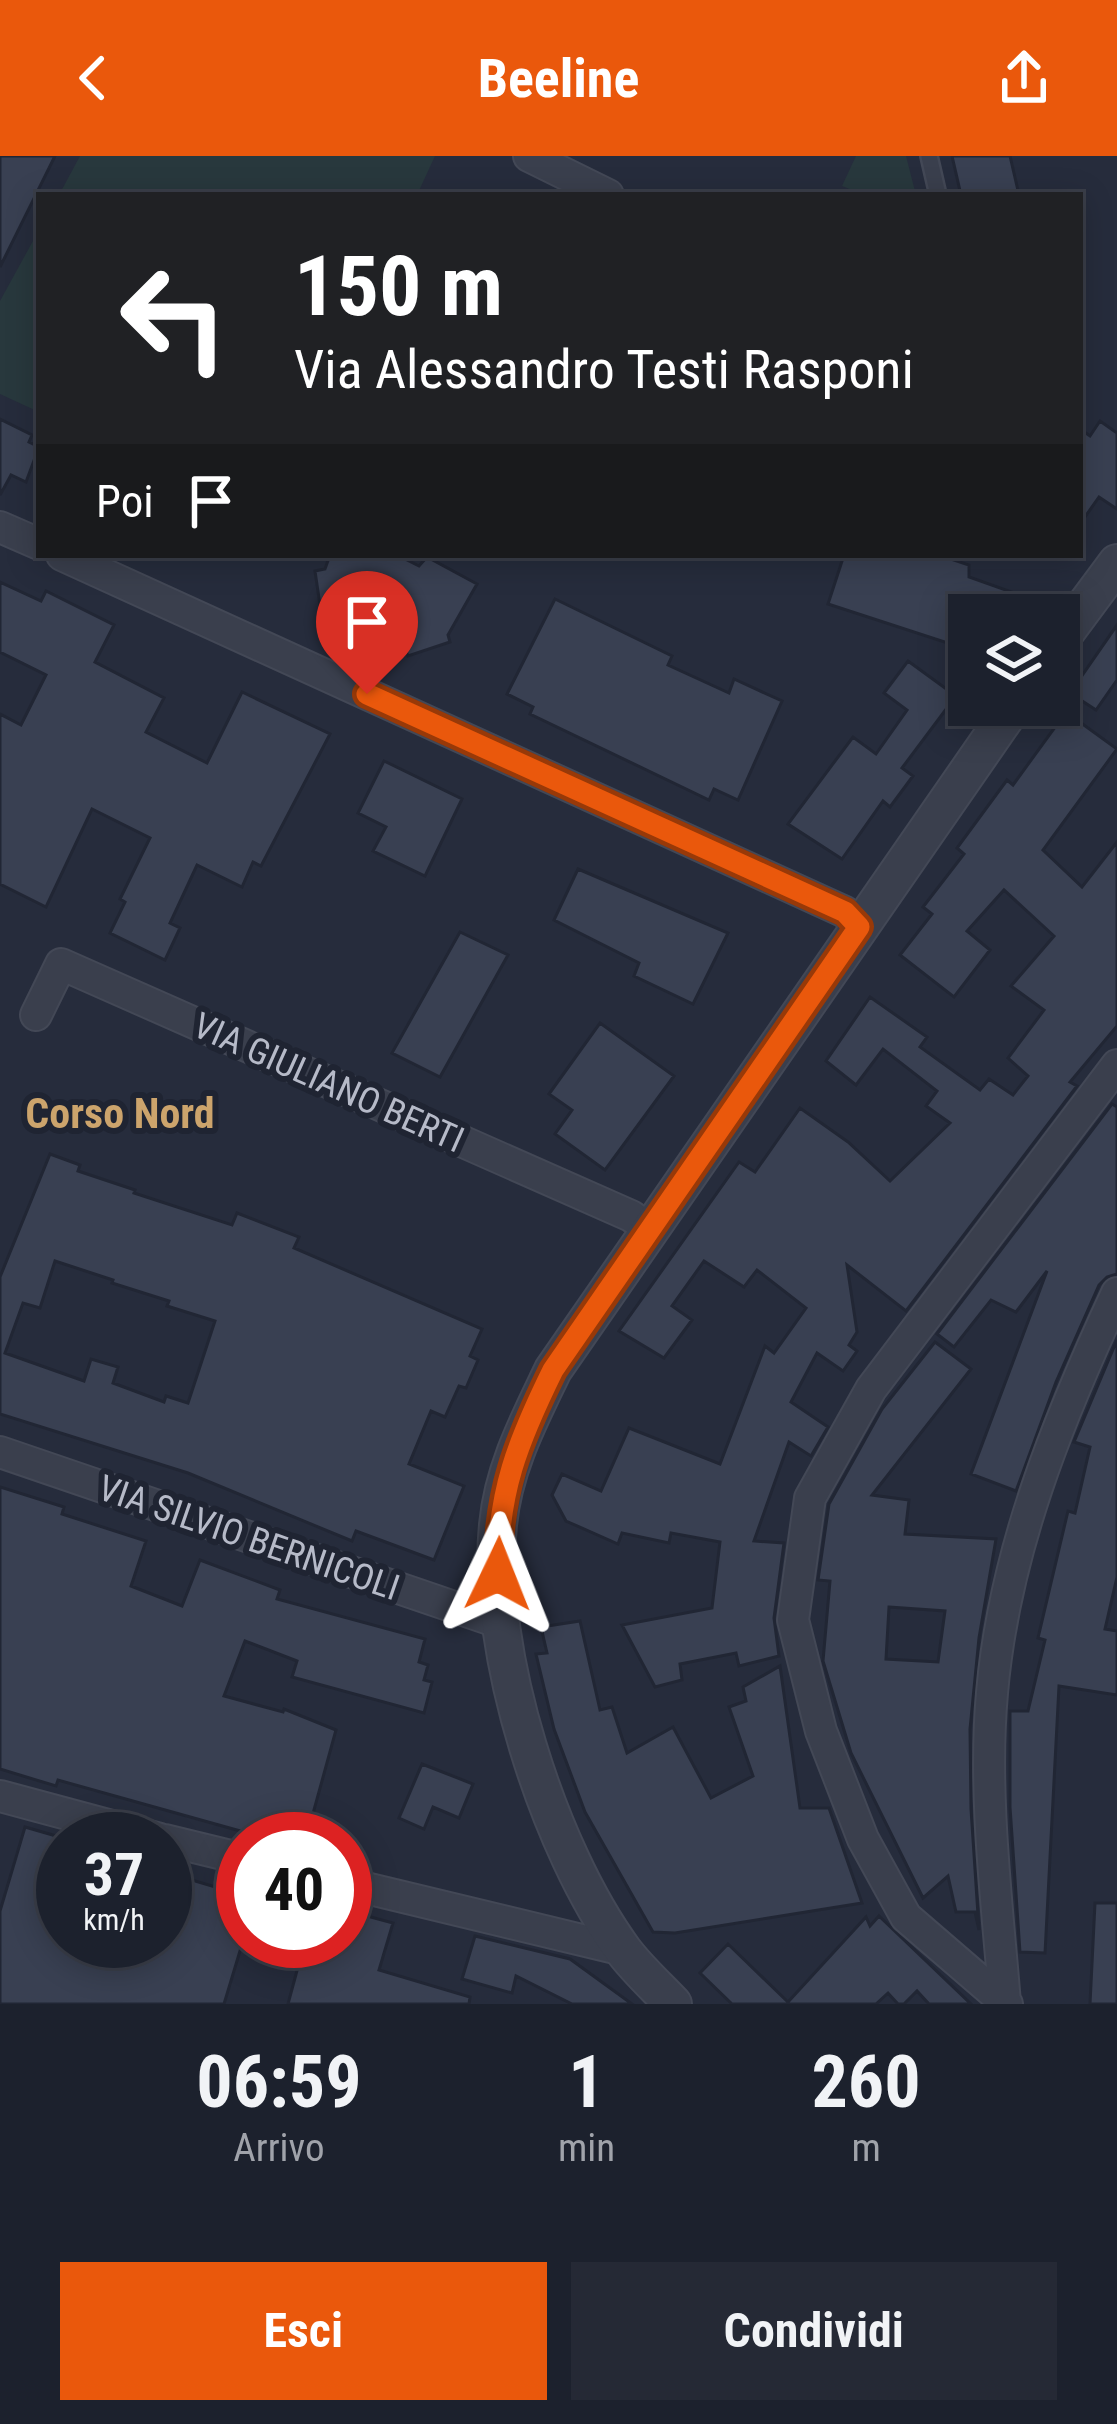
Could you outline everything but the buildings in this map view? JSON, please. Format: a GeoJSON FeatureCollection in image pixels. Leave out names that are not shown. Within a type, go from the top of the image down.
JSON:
{"type":"FeatureCollection","features":[{"type":"Feature","properties":{"kind":"street"},"geometry":{"type":"LineString","coordinates":[[529,156],[602,192]]}},
{"type":"Feature","properties":{"kind":"street"},"geometry":{"type":"LineString","coordinates":[[0,526],[36,543]]}},
{"type":"Feature","properties":{"kind":"street"},"geometry":{"type":"LineString","coordinates":[[69,558],[845,912],[859,927]]}},
{"type":"Feature","properties":{"kind":"street"},"geometry":{"type":"LineString","coordinates":[[1080,613],[1117,563]]}},
{"type":"Feature","properties":{"kind":"street"},"geometry":{"type":"LineString","coordinates":[[673,2004],[623,1950],[577,1871],[536,1770],[498,1622],[497,1526],[520,1438],[553,1370],[999,726]]}},
{"type":"Feature","properties":{"kind":"street","name":"VIA GIULIANO BERTI"},"geometry":{"type":"LineString","coordinates":[[37,1016],[61,964],[631,1216],[648,1228]]}},
{"type":"Feature","properties":{"kind":"street"},"geometry":{"type":"LineString","coordinates":[[1006,2004],[906,1917],[873,1859],[821,1731],[794,1620],[811,1498],[871,1389],[1117,1065]]}},
{"type":"Feature","properties":{"kind":"street"},"geometry":{"type":"LineString","coordinates":[[1006,2004],[992,1808],[992,1693],[1013,1565],[1041,1472],[1117,1293]]}},
{"type":"Feature","properties":{"kind":"street","name":"VIA SILVIO BERNICOLI"},"geometry":{"type":"LineString","coordinates":[[0,1453],[498,1622]]}},
{"type":"Feature","properties":{"kind":"street"},"geometry":{"type":"LineString","coordinates":[[0,1796],[59,1812]]}},
{"type":"Feature","properties":{"kind":"street"},"geometry":{"type":"LineString","coordinates":[[372,1890],[623,1950]]}},
{"type":"Feature","properties":{"kind":"lane"},"geometry":{"type":"LineString","coordinates":[[929,156],[937,192]]}},
{"type":"Feature","properties":{"kind":"shaded area"},"geometry":{"type":"Polygon","coordinates":[[[80,156],[435,156],[418,192],[61,192],[80,156]]]}},
{"type":"Feature","properties":{"kind":"shaded area"},"geometry":{"type":"Polygon","coordinates":[[[856,156],[906,156],[915,192],[857,192],[842,186],[856,156]]]}},
{"type":"Feature","properties":{"kind":"shaded area"},"geometry":{"type":"Polygon","coordinates":[[[36,235],[36,411],[0,394],[0,301],[36,235]]]}},
{"type":"Feature","properties":{"kind":"district","name":"Corso Nord"},"geometry":{"type":"Point","coordinates":[120,1113]}},
{"type":"Feature","properties":{"kind":"route"},"geometry":{"type":"LineString","coordinates":[[367,694],[845,912],[859,927],[553,1370],[520,1438],[505,1486],[497,1526],[498,1574]]}}]}
